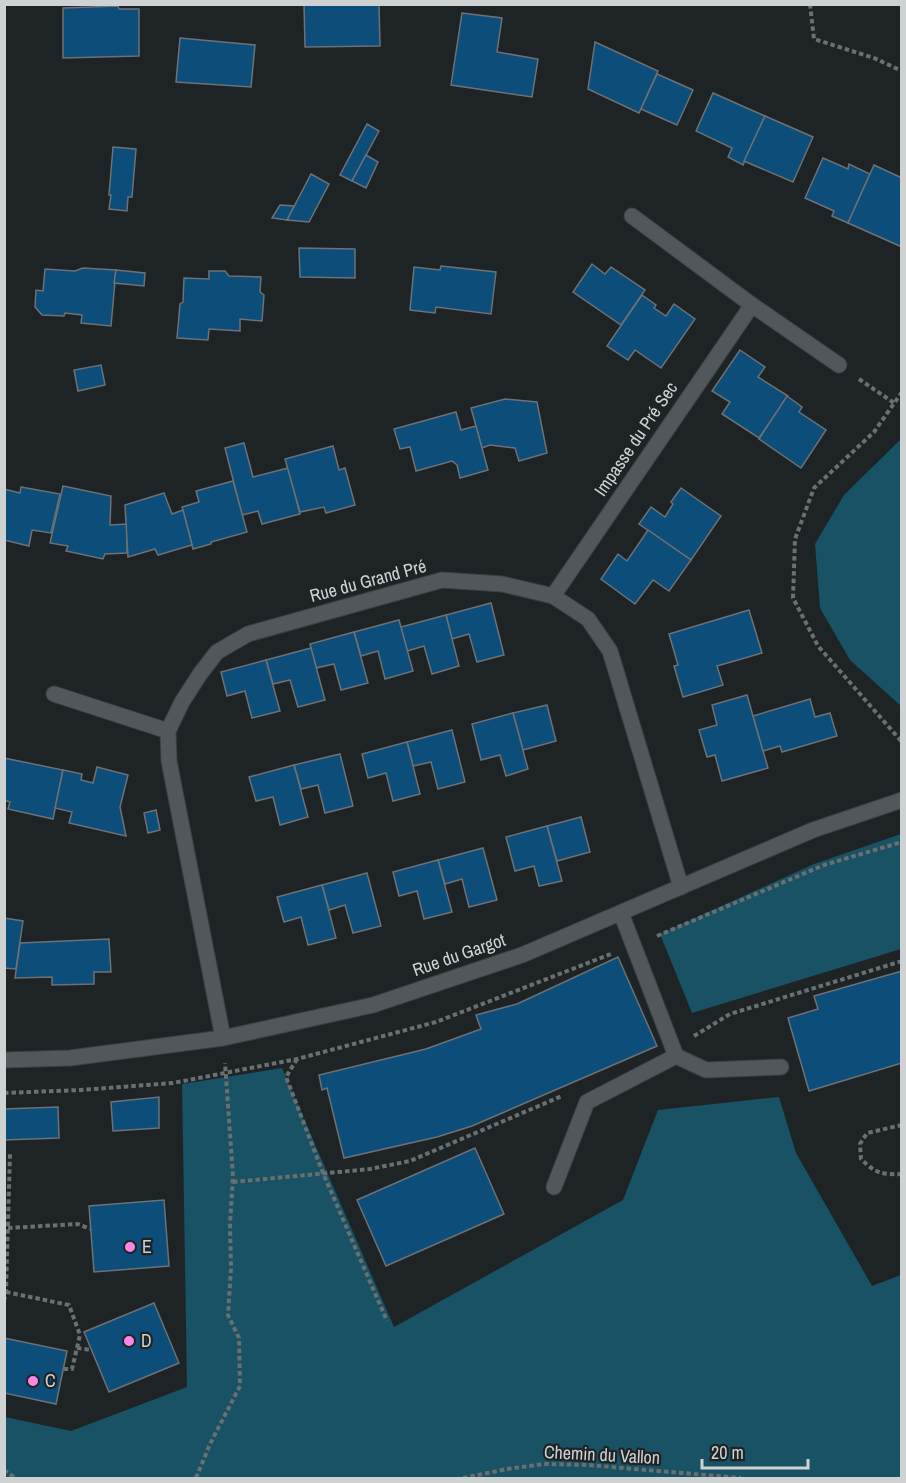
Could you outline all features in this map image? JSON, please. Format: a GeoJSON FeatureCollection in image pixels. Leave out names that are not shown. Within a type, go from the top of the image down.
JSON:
{"type":"FeatureCollection","features":[{"type":"Feature","properties":{"kind":"street"},"geometry":{"type":"LineString","coordinates":[[632,216],[752,305],[839,365]]}},
{"type":"Feature","properties":{"kind":"street","name":"Impasse du Pré Sec"},"geometry":{"type":"LineString","coordinates":[[553,596],[752,305]]}},
{"type":"Feature","properties":{"kind":"street","name":"Rue du Grand Pré"},"geometry":{"type":"LineString","coordinates":[[223,1038],[169,761],[168,731],[182,702],[217,652],[248,634],[442,580],[502,584],[553,596],[588,619],[610,651],[681,887]]}},
{"type":"Feature","properties":{"kind":"street"},"geometry":{"type":"LineString","coordinates":[[54,694],[168,731]]}},
{"type":"Feature","properties":{"kind":"street","name":"Rue du Gargot"},"geometry":{"type":"LineString","coordinates":[[4,1060],[70,1058],[223,1038],[373,1005],[522,955],[813,830],[902,800]]}},
{"type":"Feature","properties":{"kind":"street"},"geometry":{"type":"LineString","coordinates":[[621,913],[676,1056],[706,1070],[781,1067]]}},
{"type":"Feature","properties":{"kind":"street"},"geometry":{"type":"LineString","coordinates":[[554,1187],[587,1101],[676,1056]]}},
{"type":"Feature","properties":{"kind":"path"},"geometry":{"type":"LineString","coordinates":[[810,4],[814,39],[874,57],[902,71]]}},
{"type":"Feature","properties":{"kind":"path"},"geometry":{"type":"LineString","coordinates":[[839,365],[894,403]]}},
{"type":"Feature","properties":{"kind":"path"},"geometry":{"type":"LineString","coordinates":[[902,392],[874,432],[814,488],[795,539],[793,598],[818,646],[902,742]]}},
{"type":"Feature","properties":{"kind":"path"},"geometry":{"type":"LineString","coordinates":[[196,1479],[210,1444],[240,1386],[239,1338],[228,1315],[233,1176],[223,1038]]}},
{"type":"Feature","properties":{"kind":"path"},"geometry":{"type":"LineString","coordinates":[[297,1059],[286,1077],[323,1173],[387,1321]]}},
{"type":"Feature","properties":{"kind":"path"},"geometry":{"type":"LineString","coordinates":[[902,1125],[867,1133],[860,1144],[861,1160],[874,1171],[902,1173]]}},
{"type":"Feature","properties":{"kind":"path"},"geometry":{"type":"LineString","coordinates":[[4,1301],[10,1153]]}},
{"type":"Feature","properties":{"kind":"path"},"geometry":{"type":"LineString","coordinates":[[8,1228],[78,1224],[90,1229]]}},
{"type":"Feature","properties":{"kind":"path"},"geometry":{"type":"LineString","coordinates":[[6,1292],[69,1305],[80,1335],[72,1369],[63,1369]]}},
{"type":"Feature","properties":{"kind":"path"},"geometry":{"type":"LineString","coordinates":[[77,1348],[91,1350]]}},
{"type":"Feature","properties":{"kind":"path","name":"Chemin du Vallon"},"geometry":{"type":"LineString","coordinates":[[463,1479],[507,1469],[544,1464],[588,1465],[741,1479]]}},
{"type":"Feature","properties":{"kind":"path"},"geometry":{"type":"LineString","coordinates":[[4,1470],[15,1479]]}},
{"type":"Feature","properties":{"kind":"shaded area"},"geometry":{"type":"Polygon","coordinates":[[[901,439],[901,706],[850,660],[820,608],[815,544],[844,495],[901,439]]]}},
{"type":"Feature","properties":{"kind":"shaded area"},"geometry":{"type":"Polygon","coordinates":[[[901,834],[901,949],[692,1013],[660,934],[814,864],[901,834]]]}},
{"type":"Feature","properties":{"kind":"shaded area"},"geometry":{"type":"Polygon","coordinates":[[[282,1068],[394,1327],[623,1200],[658,1110],[779,1097],[796,1153],[872,1286],[901,1275],[901,1478],[5,1478],[5,1417],[71,1431],[187,1387],[182,1084],[282,1068]]]}},
{"type":"Feature","properties":{"kind":"building"},"geometry":{"type":"Polygon","coordinates":[[[304,4],[379,4],[380,46],[305,47],[304,4]]]}},
{"type":"Feature","properties":{"kind":"building"},"geometry":{"type":"Polygon","coordinates":[[[118,6],[119,9],[139,9],[139,56],[63,58],[63,8],[118,6]]]}},
{"type":"Feature","properties":{"kind":"building"},"geometry":{"type":"Polygon","coordinates":[[[462,13],[502,18],[497,52],[538,59],[532,97],[451,85],[462,13]]]}},
{"type":"Feature","properties":{"kind":"building"},"geometry":{"type":"Polygon","coordinates":[[[180,38],[255,45],[251,87],[176,82],[180,38]]]}},
{"type":"Feature","properties":{"kind":"building"},"geometry":{"type":"Polygon","coordinates":[[[595,42],[658,71],[639,113],[588,89],[595,42]]]}},
{"type":"Feature","properties":{"kind":"building"},"geometry":{"type":"Polygon","coordinates":[[[657,74],[693,90],[677,125],[641,109],[657,74]]]}},
{"type":"Feature","properties":{"kind":"building"},"geometry":{"type":"Polygon","coordinates":[[[713,93],[765,116],[743,165],[728,157],[732,148],[696,131],[713,93]]]}},
{"type":"Feature","properties":{"kind":"building"},"geometry":{"type":"Polygon","coordinates":[[[765,116],[813,137],[793,182],[744,161],[765,116]]]}},
{"type":"Feature","properties":{"kind":"building"},"geometry":{"type":"Polygon","coordinates":[[[367,124],[379,131],[352,181],[340,175],[367,124]]]}},
{"type":"Feature","properties":{"kind":"building"},"geometry":{"type":"Polygon","coordinates":[[[113,147],[136,149],[132,197],[128,197],[127,211],[109,209],[113,147]]]}},
{"type":"Feature","properties":{"kind":"building"},"geometry":{"type":"Polygon","coordinates":[[[366,155],[378,162],[366,188],[352,181],[366,155]]]}},
{"type":"Feature","properties":{"kind":"building"},"geometry":{"type":"Polygon","coordinates":[[[823,158],[848,169],[849,164],[870,174],[848,223],[832,216],[834,211],[805,198],[823,158]]]}},
{"type":"Feature","properties":{"kind":"building"},"geometry":{"type":"Polygon","coordinates":[[[874,165],[902,178],[902,247],[848,223],[874,165]]]}},
{"type":"Feature","properties":{"kind":"building"},"geometry":{"type":"Polygon","coordinates":[[[311,174],[329,184],[309,222],[287,220],[311,174]]]}},
{"type":"Feature","properties":{"kind":"building"},"geometry":{"type":"Polygon","coordinates":[[[280,205],[294,206],[287,220],[272,218],[280,205]]]}},
{"type":"Feature","properties":{"kind":"building"},"geometry":{"type":"Polygon","coordinates":[[[299,248],[355,249],[355,278],[300,277],[299,248]]]}},
{"type":"Feature","properties":{"kind":"building"},"geometry":{"type":"Polygon","coordinates":[[[592,264],[605,274],[611,267],[645,290],[621,325],[573,292],[592,264]]]}},
{"type":"Feature","properties":{"kind":"building"},"geometry":{"type":"Polygon","coordinates":[[[441,266],[496,272],[491,314],[436,307],[435,313],[410,310],[414,267],[440,270],[441,266]]]}},
{"type":"Feature","properties":{"kind":"building"},"geometry":{"type":"Polygon","coordinates":[[[83,268],[116,270],[111,326],[81,323],[82,315],[65,313],[64,316],[42,315],[35,307],[36,290],[43,291],[45,269],[75,271],[83,268]]]}},
{"type":"Feature","properties":{"kind":"building"},"geometry":{"type":"Polygon","coordinates":[[[116,270],[145,273],[144,286],[114,283],[116,270]]]}},
{"type":"Feature","properties":{"kind":"building"},"geometry":{"type":"Polygon","coordinates":[[[209,271],[225,271],[229,276],[261,277],[260,292],[264,295],[262,321],[240,319],[240,331],[209,329],[208,340],[177,338],[184,278],[209,279],[209,271]]]}},
{"type":"Feature","properties":{"kind":"building"},"geometry":{"type":"Polygon","coordinates":[[[642,295],[656,305],[654,308],[666,316],[674,304],[695,319],[661,368],[635,350],[628,360],[607,346],[642,295]]]}},
{"type":"Feature","properties":{"kind":"building"},"geometry":{"type":"Polygon","coordinates":[[[740,350],[765,367],[758,377],[788,396],[759,438],[722,414],[730,402],[712,391],[740,350]]]}},
{"type":"Feature","properties":{"kind":"building"},"geometry":{"type":"Polygon","coordinates":[[[101,365],[105,385],[78,391],[74,370],[101,365]]]}},
{"type":"Feature","properties":{"kind":"building"},"geometry":{"type":"Polygon","coordinates":[[[787,396],[802,407],[799,412],[826,430],[801,468],[759,439],[787,396]]]}},
{"type":"Feature","properties":{"kind":"building"},"geometry":{"type":"Polygon","coordinates":[[[505,399],[537,402],[547,453],[519,461],[515,448],[490,445],[482,448],[471,408],[505,399]]]}},
{"type":"Feature","properties":{"kind":"building"},"geometry":{"type":"Polygon","coordinates":[[[456,412],[461,430],[476,426],[488,470],[460,478],[457,465],[452,461],[416,471],[410,447],[400,449],[394,429],[456,412]]]}},
{"type":"Feature","properties":{"kind":"building"},"geometry":{"type":"Polygon","coordinates":[[[244,443],[253,477],[288,468],[300,514],[262,524],[258,511],[242,515],[225,448],[244,443]]]}},
{"type":"Feature","properties":{"kind":"building"},"geometry":{"type":"Polygon","coordinates":[[[333,446],[339,470],[345,468],[355,505],[326,513],[324,507],[300,512],[285,459],[333,446]]]}},
{"type":"Feature","properties":{"kind":"building"},"geometry":{"type":"Polygon","coordinates":[[[233,481],[247,532],[193,549],[182,507],[199,502],[196,491],[233,481]]]}},
{"type":"Feature","properties":{"kind":"building"},"geometry":{"type":"Polygon","coordinates":[[[63,486],[111,496],[110,525],[127,524],[127,553],[105,554],[103,559],[66,551],[68,546],[50,543],[63,486]]]}},
{"type":"Feature","properties":{"kind":"building"},"geometry":{"type":"Polygon","coordinates":[[[21,487],[60,494],[51,533],[32,530],[29,546],[4,540],[4,489],[20,493],[21,487]]]}},
{"type":"Feature","properties":{"kind":"building"},"geometry":{"type":"Polygon","coordinates":[[[681,488],[721,516],[691,560],[639,524],[651,507],[665,517],[673,504],[671,502],[681,488]]]}},
{"type":"Feature","properties":{"kind":"building"},"geometry":{"type":"Polygon","coordinates":[[[164,493],[172,514],[183,510],[192,545],[158,555],[155,549],[128,557],[125,505],[164,493]]]}},
{"type":"Feature","properties":{"kind":"building"},"geometry":{"type":"Polygon","coordinates":[[[648,530],[691,560],[669,591],[653,580],[635,604],[601,579],[618,554],[627,561],[648,530]]]}},
{"type":"Feature","properties":{"kind":"building"},"geometry":{"type":"Polygon","coordinates":[[[491,603],[504,655],[477,662],[469,634],[452,639],[446,615],[491,603]]]}},
{"type":"Feature","properties":{"kind":"building"},"geometry":{"type":"Polygon","coordinates":[[[749,610],[762,653],[717,666],[723,685],[683,697],[674,666],[678,665],[669,634],[749,610]]]}},
{"type":"Feature","properties":{"kind":"building"},"geometry":{"type":"Polygon","coordinates":[[[446,615],[459,666],[432,674],[424,646],[407,651],[401,627],[446,615]]]}},
{"type":"Feature","properties":{"kind":"building"},"geometry":{"type":"Polygon","coordinates":[[[399,620],[413,671],[385,679],[378,651],[361,656],[354,632],[399,620]]]}},
{"type":"Feature","properties":{"kind":"building"},"geometry":{"type":"Polygon","coordinates":[[[354,632],[368,683],[341,690],[334,664],[316,668],[310,644],[354,632]]]}},
{"type":"Feature","properties":{"kind":"building"},"geometry":{"type":"Polygon","coordinates":[[[311,648],[325,700],[298,707],[290,680],[273,684],[266,660],[311,648]]]}},
{"type":"Feature","properties":{"kind":"building"},"geometry":{"type":"Polygon","coordinates":[[[266,660],[280,711],[252,718],[245,691],[227,696],[221,672],[266,660]]]}},
{"type":"Feature","properties":{"kind":"building"},"geometry":{"type":"Polygon","coordinates":[[[747,695],[768,768],[722,781],[715,755],[707,757],[699,730],[717,725],[712,705],[747,695]]]}},
{"type":"Feature","properties":{"kind":"building"},"geometry":{"type":"Polygon","coordinates":[[[810,699],[815,717],[830,713],[837,736],[782,752],[780,746],[763,751],[753,716],[810,699]]]}},
{"type":"Feature","properties":{"kind":"building"},"geometry":{"type":"Polygon","coordinates":[[[547,705],[556,741],[523,750],[513,713],[547,705]]]}},
{"type":"Feature","properties":{"kind":"building"},"geometry":{"type":"Polygon","coordinates":[[[513,713],[528,769],[506,776],[500,755],[481,760],[472,724],[513,713]]]}},
{"type":"Feature","properties":{"kind":"building"},"geometry":{"type":"Polygon","coordinates":[[[452,730],[465,782],[438,789],[431,762],[413,766],[407,742],[452,730]]]}},
{"type":"Feature","properties":{"kind":"building"},"geometry":{"type":"Polygon","coordinates":[[[407,742],[420,794],[393,801],[386,773],[368,778],[362,754],[407,742]]]}},
{"type":"Feature","properties":{"kind":"building"},"geometry":{"type":"Polygon","coordinates":[[[340,754],[353,806],[325,813],[318,785],[301,789],[294,765],[340,754]]]}},
{"type":"Feature","properties":{"kind":"building"},"geometry":{"type":"Polygon","coordinates":[[[4,758],[63,770],[53,819],[8,809],[10,802],[4,800],[4,758]]]}},
{"type":"Feature","properties":{"kind":"building"},"geometry":{"type":"Polygon","coordinates":[[[294,765],[308,817],[280,825],[273,797],[256,801],[249,777],[294,765]]]}},
{"type":"Feature","properties":{"kind":"building"},"geometry":{"type":"Polygon","coordinates":[[[97,767],[128,775],[120,807],[126,836],[69,823],[72,812],[55,808],[63,770],[82,774],[81,780],[93,783],[97,767]]]}},
{"type":"Feature","properties":{"kind":"building"},"geometry":{"type":"Polygon","coordinates":[[[156,810],[160,830],[148,833],[144,813],[156,810]]]}},
{"type":"Feature","properties":{"kind":"building"},"geometry":{"type":"Polygon","coordinates":[[[581,817],[590,852],[557,861],[547,826],[581,817]]]}},
{"type":"Feature","properties":{"kind":"building"},"geometry":{"type":"Polygon","coordinates":[[[547,826],[562,881],[539,886],[534,866],[515,871],[506,837],[547,826]]]}},
{"type":"Feature","properties":{"kind":"building"},"geometry":{"type":"Polygon","coordinates":[[[483,848],[497,900],[469,907],[462,879],[445,884],[438,860],[483,848]]]}},
{"type":"Feature","properties":{"kind":"building"},"geometry":{"type":"Polygon","coordinates":[[[438,860],[452,912],[424,919],[417,891],[399,896],[393,872],[438,860]]]}},
{"type":"Feature","properties":{"kind":"building"},"geometry":{"type":"Polygon","coordinates":[[[367,873],[381,926],[353,933],[345,905],[329,910],[322,885],[367,873]]]}},
{"type":"Feature","properties":{"kind":"building"},"geometry":{"type":"Polygon","coordinates":[[[322,885],[336,938],[308,945],[301,917],[284,922],[277,897],[322,885]]]}},
{"type":"Feature","properties":{"kind":"building"},"geometry":{"type":"Polygon","coordinates":[[[4,918],[23,921],[16,969],[4,968],[4,918]]]}},
{"type":"Feature","properties":{"kind":"building"},"geometry":{"type":"Polygon","coordinates":[[[109,939],[111,972],[94,972],[94,984],[52,985],[52,977],[15,978],[20,943],[109,939]]]}},
{"type":"Feature","properties":{"kind":"building"},"geometry":{"type":"Polygon","coordinates":[[[618,957],[657,1046],[472,1126],[437,1137],[344,1158],[327,1088],[322,1090],[319,1075],[426,1049],[481,1029],[476,1015],[517,1004],[618,957]]]}},
{"type":"Feature","properties":{"kind":"building"},"geometry":{"type":"Polygon","coordinates":[[[902,971],[902,1063],[809,1091],[788,1018],[818,1009],[814,996],[902,971]]]}},
{"type":"Feature","properties":{"kind":"building"},"geometry":{"type":"Polygon","coordinates":[[[159,1097],[159,1128],[113,1131],[111,1102],[159,1097]]]}},
{"type":"Feature","properties":{"kind":"building"},"geometry":{"type":"Polygon","coordinates":[[[58,1107],[59,1138],[4,1140],[4,1109],[58,1107]]]}},
{"type":"Feature","properties":{"kind":"building"},"geometry":{"type":"Polygon","coordinates":[[[475,1148],[504,1214],[386,1266],[357,1200],[475,1148]]]}},
{"type":"Feature","properties":{"kind":"building","name":"E"},"geometry":{"type":"Polygon","coordinates":[[[164,1200],[169,1266],[94,1272],[89,1206],[164,1200]]]}},
{"type":"Feature","properties":{"kind":"building","name":"D"},"geometry":{"type":"Polygon","coordinates":[[[154,1303],[179,1363],[109,1392],[84,1332],[154,1303]]]}},
{"type":"Feature","properties":{"kind":"building","name":"C"},"geometry":{"type":"Polygon","coordinates":[[[4,1338],[67,1351],[56,1404],[4,1393],[4,1338]]]}},
{"type":"Feature","properties":{"kind":"place","name":"E"},"geometry":{"type":"Point","coordinates":[130,1247]}},
{"type":"Feature","properties":{"kind":"place","name":"D"},"geometry":{"type":"Point","coordinates":[129,1341]}},
{"type":"Feature","properties":{"kind":"place","name":"C"},"geometry":{"type":"Point","coordinates":[33,1381]}}]}
